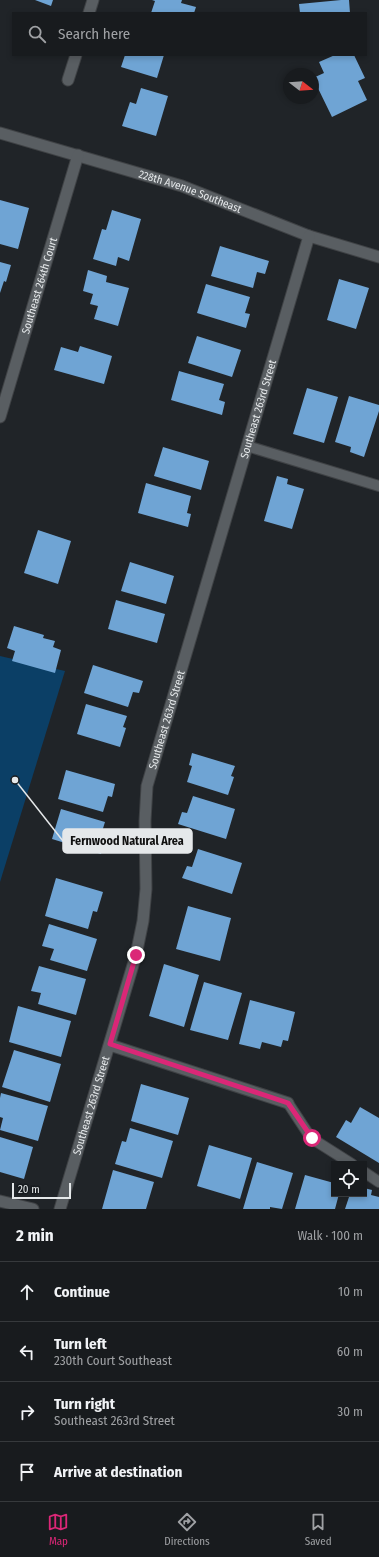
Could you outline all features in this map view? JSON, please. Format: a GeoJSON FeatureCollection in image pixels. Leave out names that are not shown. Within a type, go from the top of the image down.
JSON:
{"type":"FeatureCollection","features":[{"type":"Feature","properties":{"kind":"street"},"geometry":{"type":"LineString","coordinates":[[89,12],[93,0]]}},
{"type":"Feature","properties":{"kind":"street"},"geometry":{"type":"LineString","coordinates":[[68,80],[76,56]]}},
{"type":"Feature","properties":{"kind":"street","name":"228th Avenue Southeast"},"geometry":{"type":"LineString","coordinates":[[0,133],[182,186],[309,236],[379,257]]}},
{"type":"Feature","properties":{"kind":"street","name":"Southeast 264th Court"},"geometry":{"type":"LineString","coordinates":[[0,417],[78,155]]}},
{"type":"Feature","properties":{"kind":"street","name":"Southeast 263rd Street"},"geometry":{"type":"LineString","coordinates":[[60,1209],[136,955],[143,921],[146,889],[145,821],[147,786],[309,236]]}},
{"type":"Feature","properties":{"kind":"street"},"geometry":{"type":"LineString","coordinates":[[110,1044],[288,1103]]}},
{"type":"Feature","properties":{"kind":"street"},"geometry":{"type":"LineString","coordinates":[[0,1202],[33,1209]]}},
{"type":"Feature","properties":{"kind":"lane"},"geometry":{"type":"LineString","coordinates":[[248,446],[379,486]]}},
{"type":"Feature","properties":{"kind":"lane"},"geometry":{"type":"LineString","coordinates":[[288,1103],[312,1138],[347,1161]]}},
{"type":"Feature","properties":{"kind":"lane"},"geometry":{"type":"LineString","coordinates":[[367,1174],[379,1182]]}},
{"type":"Feature","properties":{"kind":"shaded area"},"geometry":{"type":"Polygon","coordinates":[[[0,656],[65,671],[0,882],[0,656]]]}},
{"type":"Feature","properties":{"kind":"building"},"geometry":{"type":"Polygon","coordinates":[[[35,0],[53,0],[51,6],[35,0]]]}},
{"type":"Feature","properties":{"kind":"building"},"geometry":{"type":"Polygon","coordinates":[[[152,0],[182,0],[181,3],[196,7],[194,12],[151,12],[155,1],[152,0]]]}},
{"type":"Feature","properties":{"kind":"building"},"geometry":{"type":"Polygon","coordinates":[[[349,0],[350,12],[300,12],[299,4],[349,0]]]}},
{"type":"Feature","properties":{"kind":"building"},"geometry":{"type":"Polygon","coordinates":[[[125,56],[164,56],[157,78],[121,67],[125,56]]]}},
{"type":"Feature","properties":{"kind":"building"},"geometry":{"type":"Polygon","coordinates":[[[333,56],[354,56],[365,78],[358,81],[367,100],[332,117],[319,90],[319,75],[324,73],[319,62],[333,56]]]}},
{"type":"Feature","properties":{"kind":"building"},"geometry":{"type":"Polygon","coordinates":[[[141,88],[168,96],[156,136],[122,126],[130,102],[136,104],[141,88]]]}},
{"type":"Feature","properties":{"kind":"building"},"geometry":{"type":"Polygon","coordinates":[[[0,200],[29,208],[18,249],[0,244],[0,200]]]}},
{"type":"Feature","properties":{"kind":"building"},"geometry":{"type":"Polygon","coordinates":[[[112,210],[141,219],[129,261],[118,257],[116,266],[93,259],[102,229],[106,230],[112,210]]]}},
{"type":"Feature","properties":{"kind":"building"},"geometry":{"type":"Polygon","coordinates":[[[220,246],[269,261],[265,274],[257,272],[253,288],[211,276],[220,246]]]}},
{"type":"Feature","properties":{"kind":"building"},"geometry":{"type":"Polygon","coordinates":[[[0,262],[11,265],[6,282],[4,281],[0,293],[0,262]]]}},
{"type":"Feature","properties":{"kind":"building"},"geometry":{"type":"Polygon","coordinates":[[[88,270],[107,276],[106,282],[129,288],[118,326],[94,319],[98,306],[90,304],[93,294],[83,291],[88,270]]]}},
{"type":"Feature","properties":{"kind":"building"},"geometry":{"type":"Polygon","coordinates":[[[339,279],[369,288],[356,329],[327,320],[339,279]]]}},
{"type":"Feature","properties":{"kind":"building"},"geometry":{"type":"Polygon","coordinates":[[[206,284],[250,297],[245,313],[250,314],[246,328],[197,313],[206,284]]]}},
{"type":"Feature","properties":{"kind":"building"},"geometry":{"type":"Polygon","coordinates":[[[197,336],[241,350],[232,377],[188,363],[197,336]]]}},
{"type":"Feature","properties":{"kind":"building"},"geometry":{"type":"Polygon","coordinates":[[[80,346],[112,356],[104,384],[54,370],[61,347],[78,352],[80,346]]]}},
{"type":"Feature","properties":{"kind":"building"},"geometry":{"type":"Polygon","coordinates":[[[179,371],[224,384],[219,400],[225,402],[222,415],[171,400],[179,371]]]}},
{"type":"Feature","properties":{"kind":"building"},"geometry":{"type":"Polygon","coordinates":[[[307,388],[338,397],[324,443],[293,434],[307,388]]]}},
{"type":"Feature","properties":{"kind":"building"},"geometry":{"type":"Polygon","coordinates":[[[349,396],[379,405],[379,411],[364,457],[350,452],[351,447],[335,442],[349,396]]]}},
{"type":"Feature","properties":{"kind":"building"},"geometry":{"type":"Polygon","coordinates":[[[163,447],[209,461],[201,490],[154,476],[163,447]]]}},
{"type":"Feature","properties":{"kind":"building"},"geometry":{"type":"Polygon","coordinates":[[[277,476],[288,479],[287,484],[304,489],[292,529],[264,521],[277,476]]]}},
{"type":"Feature","properties":{"kind":"building"},"geometry":{"type":"Polygon","coordinates":[[[146,483],[191,496],[187,513],[191,514],[188,527],[138,513],[146,483]]]}},
{"type":"Feature","properties":{"kind":"building"},"geometry":{"type":"Polygon","coordinates":[[[38,530],[71,541],[58,584],[24,573],[38,530]]]}},
{"type":"Feature","properties":{"kind":"building"},"geometry":{"type":"Polygon","coordinates":[[[130,562],[174,576],[166,604],[121,591],[130,562]]]}},
{"type":"Feature","properties":{"kind":"building"},"geometry":{"type":"Polygon","coordinates":[[[116,600],[165,614],[157,643],[108,629],[116,600]]]}},
{"type":"Feature","properties":{"kind":"building"},"geometry":{"type":"Polygon","coordinates":[[[14,626],[44,635],[43,638],[55,641],[53,647],[61,650],[55,673],[12,661],[15,651],[7,648],[14,626]]]}},
{"type":"Feature","properties":{"kind":"building"},"geometry":{"type":"Polygon","coordinates":[[[93,665],[143,681],[139,693],[133,692],[128,707],[84,693],[93,665]]]}},
{"type":"Feature","properties":{"kind":"building"},"geometry":{"type":"Polygon","coordinates":[[[86,704],[127,716],[123,727],[126,728],[120,747],[77,734],[86,704]]]}},
{"type":"Feature","properties":{"kind":"building"},"geometry":{"type":"Polygon","coordinates":[[[192,753],[235,766],[231,776],[234,777],[228,795],[187,782],[192,766],[189,765],[192,753]]]}},
{"type":"Feature","properties":{"kind":"building"},"geometry":{"type":"Polygon","coordinates":[[[66,770],[115,784],[112,797],[108,796],[103,812],[58,799],[66,770]]]}},
{"type":"Feature","properties":{"kind":"building"},"geometry":{"type":"Polygon","coordinates":[[[193,796],[235,809],[226,839],[178,824],[182,812],[187,813],[193,796]]]}},
{"type":"Feature","properties":{"kind":"building"},"geometry":{"type":"Polygon","coordinates":[[[61,809],[105,822],[100,838],[105,840],[101,854],[52,839],[61,809]]]}},
{"type":"Feature","properties":{"kind":"building"},"geometry":{"type":"Polygon","coordinates":[[[198,849],[242,863],[232,894],[182,878],[187,866],[192,867],[198,849]]]}},
{"type":"Feature","properties":{"kind":"building"},"geometry":{"type":"Polygon","coordinates":[[[56,878],[103,892],[97,912],[93,911],[88,929],[45,916],[56,878]]]}},
{"type":"Feature","properties":{"kind":"building"},"geometry":{"type":"Polygon","coordinates":[[[188,906],[231,918],[220,961],[176,949],[188,906]]]}},
{"type":"Feature","properties":{"kind":"building"},"geometry":{"type":"Polygon","coordinates":[[[49,924],[97,939],[87,971],[50,960],[54,949],[42,946],[49,924]]]}},
{"type":"Feature","properties":{"kind":"building"},"geometry":{"type":"Polygon","coordinates":[[[164,964],[199,975],[184,1027],[149,1016],[164,964]]]}},
{"type":"Feature","properties":{"kind":"building"},"geometry":{"type":"Polygon","coordinates":[[[39,966],[86,979],[76,1015],[38,1004],[41,993],[31,991],[39,966]]]}},
{"type":"Feature","properties":{"kind":"building"},"geometry":{"type":"Polygon","coordinates":[[[204,982],[242,993],[228,1040],[190,1030],[204,982]]]}},
{"type":"Feature","properties":{"kind":"building"},"geometry":{"type":"Polygon","coordinates":[[[250,1000],[295,1012],[288,1041],[283,1040],[281,1047],[262,1042],[260,1049],[239,1044],[250,1000]]]}},
{"type":"Feature","properties":{"kind":"building"},"geometry":{"type":"Polygon","coordinates":[[[18,1006],[71,1021],[61,1057],[9,1042],[18,1006]]]}},
{"type":"Feature","properties":{"kind":"building"},"geometry":{"type":"Polygon","coordinates":[[[14,1050],[61,1064],[50,1102],[2,1087],[14,1050]]]}},
{"type":"Feature","properties":{"kind":"building"},"geometry":{"type":"Polygon","coordinates":[[[141,1084],[189,1098],[178,1135],[131,1121],[141,1084]]]}},
{"type":"Feature","properties":{"kind":"building"},"geometry":{"type":"Polygon","coordinates":[[[1,1093],[48,1106],[38,1141],[0,1130],[3,1118],[0,1117],[1,1093]]]}},
{"type":"Feature","properties":{"kind":"building"},"geometry":{"type":"Polygon","coordinates":[[[360,1107],[379,1118],[379,1163],[336,1137],[346,1120],[351,1123],[360,1107]]]}},
{"type":"Feature","properties":{"kind":"building"},"geometry":{"type":"Polygon","coordinates":[[[130,1128],[173,1141],[162,1178],[115,1164],[122,1141],[126,1142],[130,1128]]]}},
{"type":"Feature","properties":{"kind":"building"},"geometry":{"type":"Polygon","coordinates":[[[0,1137],[33,1147],[24,1179],[0,1172],[0,1137]]]}},
{"type":"Feature","properties":{"kind":"building"},"geometry":{"type":"Polygon","coordinates":[[[209,1145],[252,1158],[240,1199],[197,1186],[209,1145]]]}},
{"type":"Feature","properties":{"kind":"building"},"geometry":{"type":"Polygon","coordinates":[[[257,1162],[293,1173],[282,1209],[270,1207],[270,1209],[243,1209],[257,1162]]]}},
{"type":"Feature","properties":{"kind":"building"},"geometry":{"type":"Polygon","coordinates":[[[113,1170],[154,1182],[146,1209],[102,1209],[113,1170]]]}},
{"type":"Feature","properties":{"kind":"building"},"geometry":{"type":"Polygon","coordinates":[[[305,1175],[331,1182],[331,1197],[338,1197],[335,1209],[295,1209],[305,1175]]]}},
{"type":"Feature","properties":{"kind":"building"},"geometry":{"type":"Polygon","coordinates":[[[367,1189],[372,1190],[371,1195],[379,1197],[379,1209],[345,1209],[349,1197],[367,1197],[367,1189]]]}},
{"type":"Feature","properties":{"kind":"place","name":"Fernwood Natural Area"},"geometry":{"type":"Point","coordinates":[15,780]}},
{"type":"Feature","properties":{"kind":"route"},"geometry":{"type":"LineString","coordinates":[[136,955],[110,1044],[288,1103],[312,1138]]}}]}
